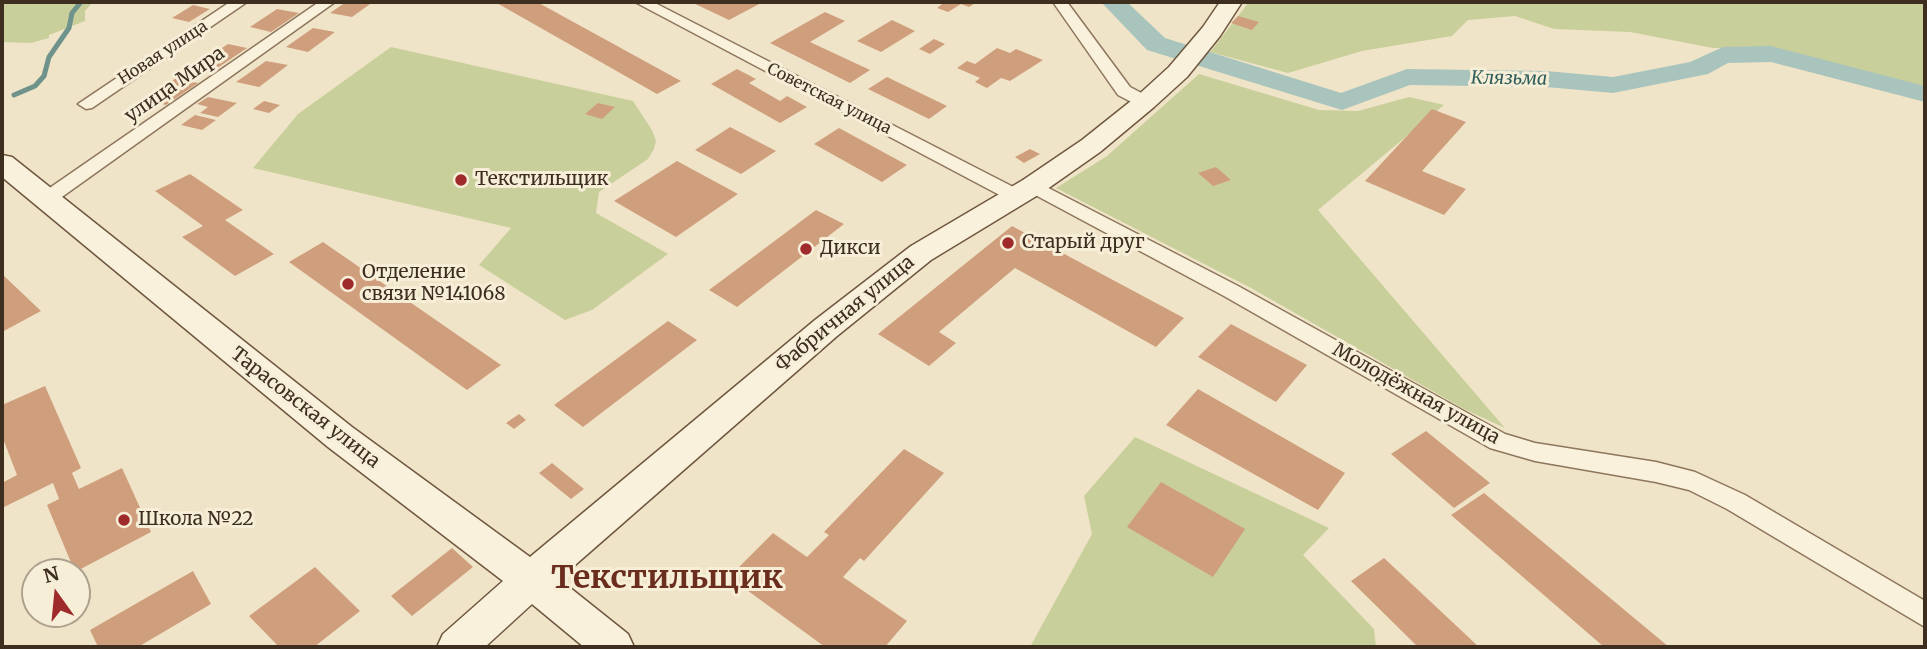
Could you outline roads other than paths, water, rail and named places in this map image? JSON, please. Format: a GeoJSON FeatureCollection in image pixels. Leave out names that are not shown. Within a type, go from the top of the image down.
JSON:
{"type":"FeatureCollection","features":[{"type":"Feature","properties":{"kind":"street","name":"Новая улица"},"geometry":{"type":"LineString","coordinates":[[86,104],[240,2]]}},
{"type":"Feature","properties":{"kind":"street","name":"улица Мира"},"geometry":{"type":"LineString","coordinates":[[45,200],[328,2]]}},
{"type":"Feature","properties":{"kind":"street","name":"Советская улица"},"geometry":{"type":"LineString","coordinates":[[642,2],[1025,191]]}},
{"type":"Feature","properties":{"kind":"street"},"geometry":{"type":"LineString","coordinates":[[1060,2],[1124,91],[1146,102]]}},
{"type":"Feature","properties":{"kind":"street","name":"Фабричная улица"},"geometry":{"type":"LineString","coordinates":[[457,647],[531,580],[826,328],[921,253],[1025,191],[1091,146],[1146,102],[1178,72],[1212,31],[1231,2]]}},
{"type":"Feature","properties":{"kind":"street","name":"Тарасовская улица"},"geometry":{"type":"LineString","coordinates":[[2,163],[340,437],[531,580],[614,647]]}},
{"type":"Feature","properties":{"kind":"street","name":"Молодёжная улица"},"geometry":{"type":"LineString","coordinates":[[1025,191],[1231,291],[1498,441],[1535,452],[1656,472],[1695,482],[1736,502],[1925,615]]}},
{"type":"Feature","properties":{"kind":"waterway"},"geometry":{"type":"LineString","coordinates":[[14,95],[35,86],[44,76],[49,57],[69,28],[72,13],[81,2]]}},
{"type":"Feature","properties":{"kind":"waterway","name":"Клязьма"},"geometry":{"type":"LineString","coordinates":[[1113,2],[1156,44],[1342,102],[1407,77],[1546,79],[1613,85],[1698,68],[1723,55],[1771,54],[1925,94]]}},
{"type":"Feature","properties":{"kind":"place","name":"Текстильщик"},"geometry":{"type":"Point","coordinates":[461,180]}},
{"type":"Feature","properties":{"kind":"place","name":"Старый друг"},"geometry":{"type":"Point","coordinates":[1008,243]}},
{"type":"Feature","properties":{"kind":"place","name":"Дикси"},"geometry":{"type":"Point","coordinates":[806,249]}},
{"type":"Feature","properties":{"kind":"place","name":"Отделение связи №141068"},"geometry":{"type":"Point","coordinates":[348,284]}},
{"type":"Feature","properties":{"kind":"place","name":"Школа №22"},"geometry":{"type":"Point","coordinates":[124,520]}},
{"type":"Feature","properties":{"kind":"district","name":"Текстильщик"},"geometry":{"type":"Point","coordinates":[667,579]}}]}
